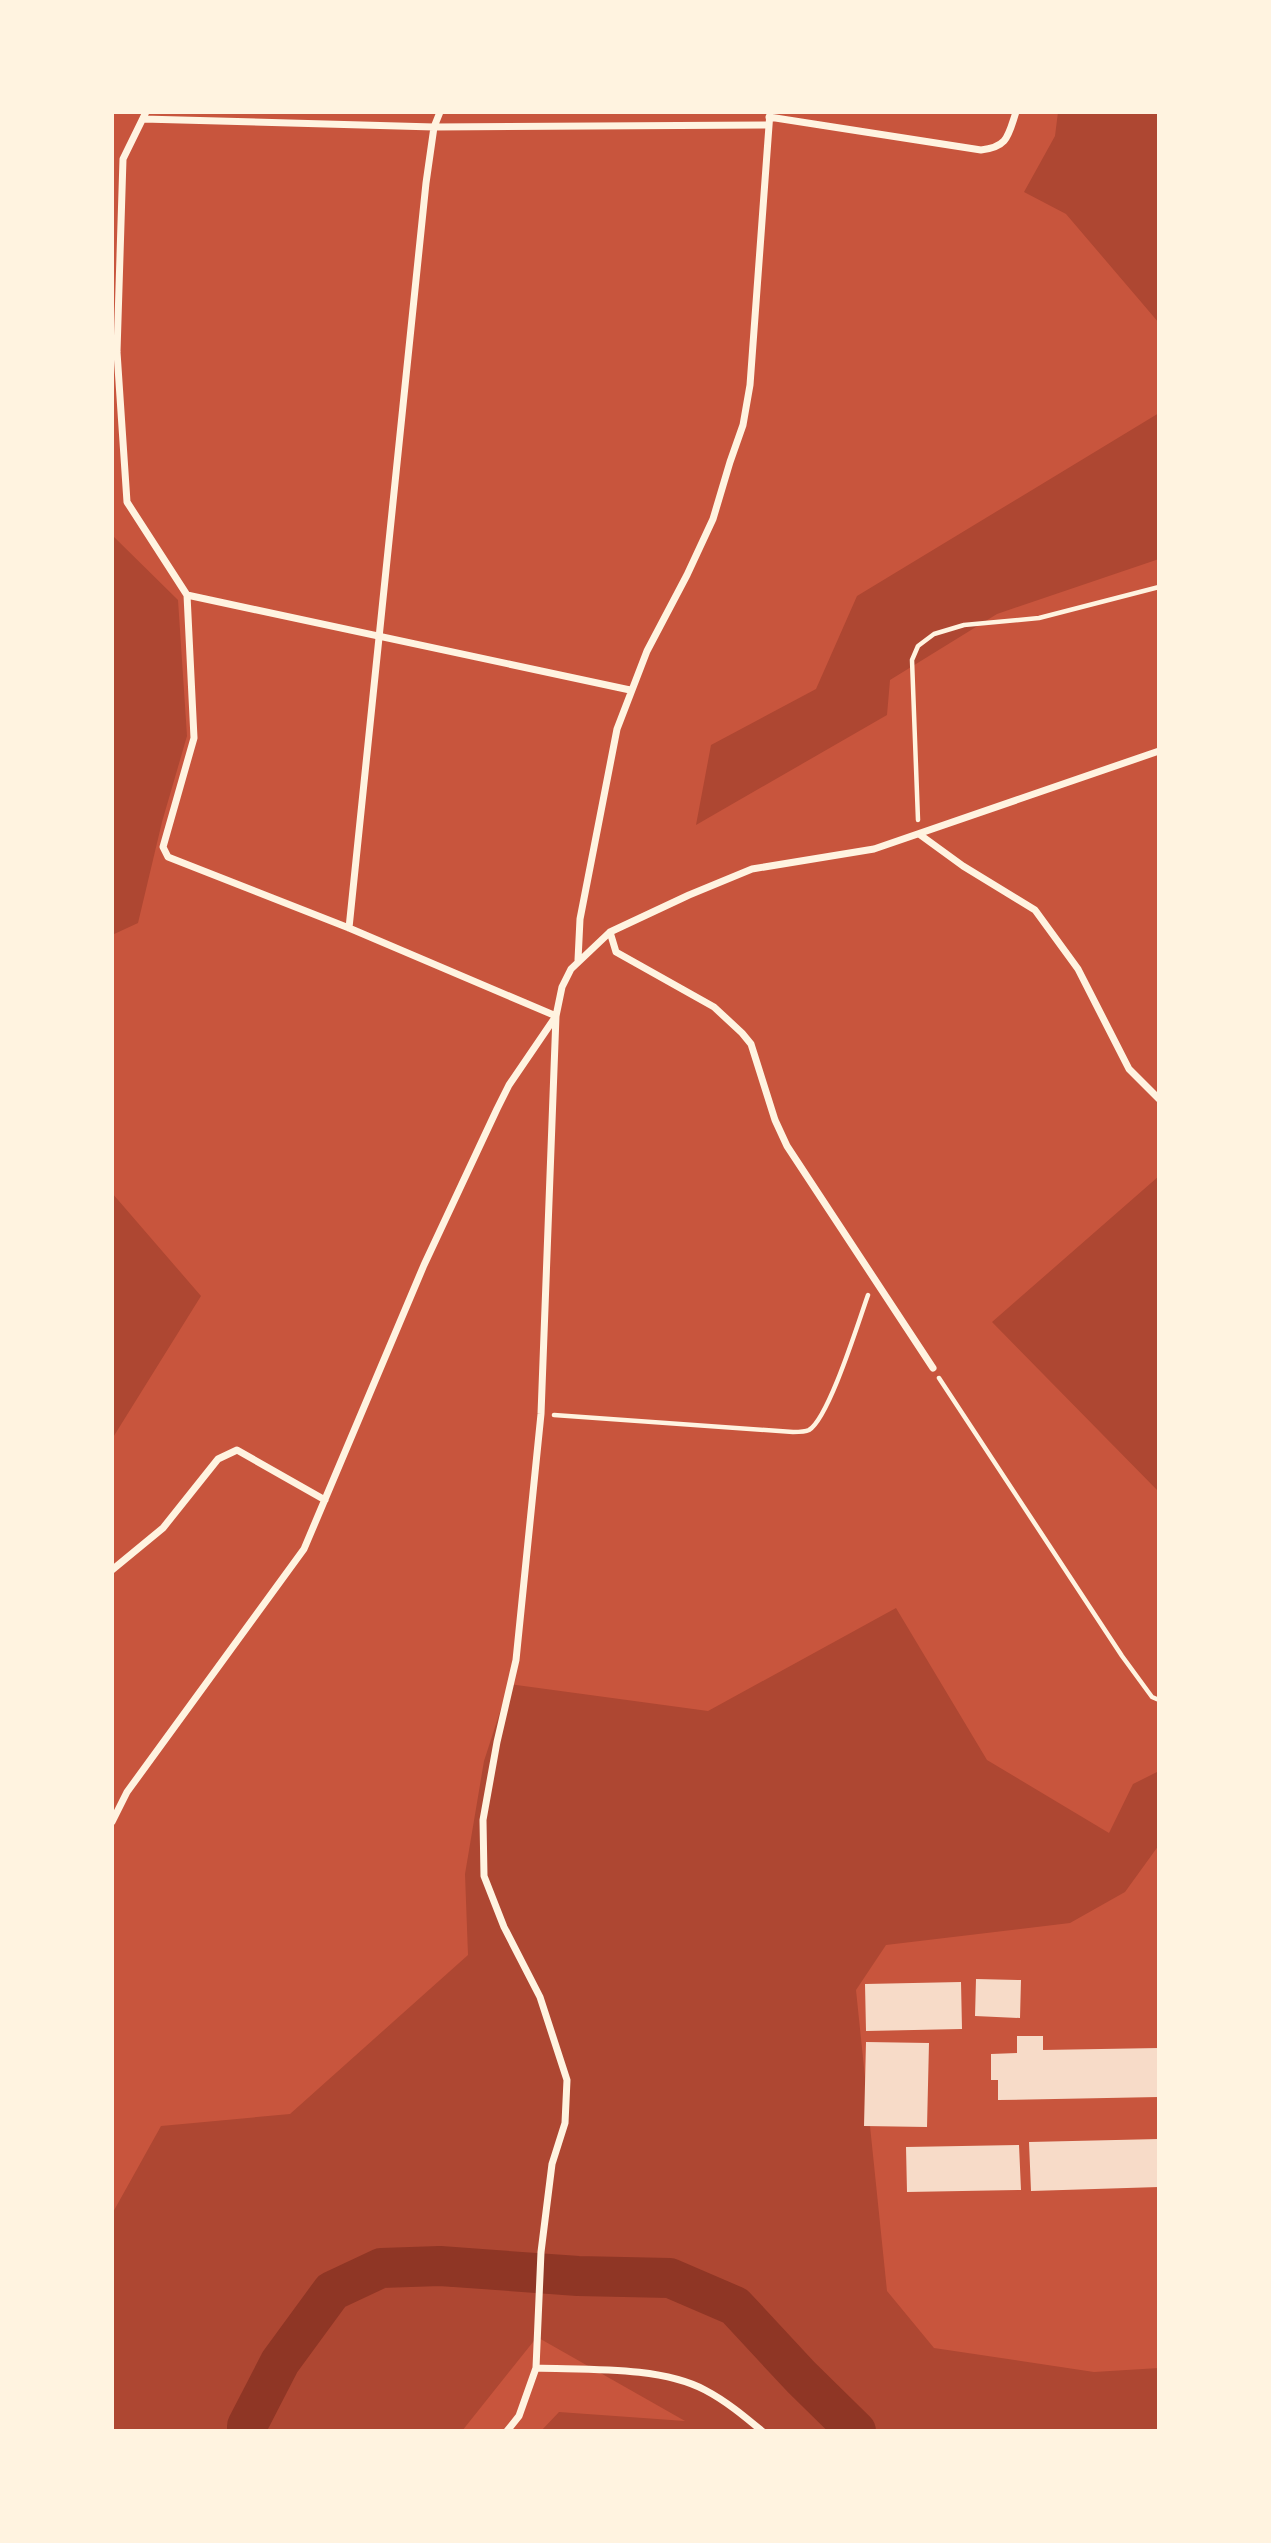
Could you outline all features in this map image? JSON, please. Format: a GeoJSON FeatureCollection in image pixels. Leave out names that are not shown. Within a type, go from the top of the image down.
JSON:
{"type":"FeatureCollection","features":[{"type":"Feature","properties":{"kind":"street"},"geometry":{"type":"LineString","coordinates":[[349,928],[426,183],[434,127],[440,112]]}},
{"type":"Feature","properties":{"kind":"street"},"geometry":{"type":"LineString","coordinates":[[578,961],[580,919],[617,729],[647,651],[713,519],[743,425],[750,385],[767,125],[770,114],[981,150],[994,149],[1007,140],[1016,112]]}},
{"type":"Feature","properties":{"kind":"street"},"geometry":{"type":"LineString","coordinates":[[556,1016],[349,928],[168,857],[163,847],[194,738],[187,595],[127,502],[114,352],[123,159],[145,115],[434,127],[767,125]]}},
{"type":"Feature","properties":{"kind":"street"},"geometry":{"type":"LineString","coordinates":[[187,595],[630,690]]}},
{"type":"Feature","properties":{"kind":"street"},"geometry":{"type":"LineString","coordinates":[[507,2431],[519,2416],[536,2368],[541,2252],[552,2164],[565,2123],[567,2080],[540,1997],[504,1927],[484,1876],[483,1820],[516,1660],[541,1414],[556,1016],[562,987],[571,969],[610,932],[752,869],[874,849],[1159,751]]}},
{"type":"Feature","properties":{"kind":"street"},"geometry":{"type":"LineString","coordinates":[[919,834],[963,866],[1035,910],[1078,969],[1129,1069],[1159,1099]]}},
{"type":"Feature","properties":{"kind":"street"},"geometry":{"type":"LineString","coordinates":[[610,932],[616,952],[714,1007],[751,1044],[775,1120],[787,1146],[933,1368]]}},
{"type":"Feature","properties":{"kind":"street"},"geometry":{"type":"LineString","coordinates":[[112,1822],[127,1792],[304,1549],[424,1265],[497,1110],[509,1085],[556,1016]]}},
{"type":"Feature","properties":{"kind":"street"},"geometry":{"type":"LineString","coordinates":[[112,1570],[163,1528],[218,1459],[237,1450],[325,1500]]}},
{"type":"Feature","properties":{"kind":"street"},"geometry":{"type":"LineString","coordinates":[[536,2368],[659,2374],[704,2389],[737,2410],[762,2431]]}},
{"type":"Feature","properties":{"kind":"path"},"geometry":{"type":"LineString","coordinates":[[919,834],[912,660],[918,646],[934,634],[964,625],[1040,618],[1159,587]]}},
{"type":"Feature","properties":{"kind":"path"},"geometry":{"type":"LineString","coordinates":[[541,1414],[807,1431],[819,1420],[826,1404],[853,1338],[873,1277]]}},
{"type":"Feature","properties":{"kind":"path"},"geometry":{"type":"LineString","coordinates":[[933,1368],[1122,1656],[1152,1697],[1159,1700]]}},
{"type":"Feature","properties":{"kind":"shaded area"},"geometry":{"type":"Polygon","coordinates":[[[1058,112],[1159,112],[1159,323],[1066,214],[1024,192],[1055,136],[1058,112]]]}},
{"type":"Feature","properties":{"kind":"shaded area"},"geometry":{"type":"Polygon","coordinates":[[[1159,413],[1159,559],[997,614],[890,680],[887,715],[696,825],[711,745],[816,689],[857,596],[1159,413]]]}},
{"type":"Feature","properties":{"kind":"shaded area"},"geometry":{"type":"Polygon","coordinates":[[[112,535],[178,600],[187,736],[162,822],[138,923],[112,935],[112,535]]]}},
{"type":"Feature","properties":{"kind":"shaded area"},"geometry":{"type":"Polygon","coordinates":[[[1159,1176],[1159,1492],[992,1322],[1159,1176]]]}},
{"type":"Feature","properties":{"kind":"shaded area"},"geometry":{"type":"Polygon","coordinates":[[[112,1193],[201,1296],[112,1439],[112,1193]]]}},
{"type":"Feature","properties":{"kind":"shaded area"},"geometry":{"type":"Polygon","coordinates":[[[896,1608],[987,1760],[1109,1833],[1133,1784],[1159,1771],[1159,1845],[1125,1892],[1070,1923],[886,1945],[856,1990],[887,2291],[934,2348],[1094,2372],[1159,2368],[1159,2431],[541,2431],[559,2412],[685,2421],[537,2337],[462,2431],[112,2431],[112,2214],[161,2126],[290,2114],[468,1955],[465,1874],[484,1761],[509,1684],[708,1711],[896,1608]]]}},
{"type":"Feature","properties":{"kind":"building"},"geometry":{"type":"Polygon","coordinates":[[[976,1979],[1021,1980],[1020,2018],[975,2016],[976,1979]]]}},
{"type":"Feature","properties":{"kind":"building"},"geometry":{"type":"Polygon","coordinates":[[[961,1982],[962,2029],[866,2031],[865,1984],[961,1982]]]}},
{"type":"Feature","properties":{"kind":"building"},"geometry":{"type":"Polygon","coordinates":[[[1017,2036],[1043,2036],[1043,2050],[1159,2048],[1159,2097],[998,2100],[998,2080],[991,2080],[991,2054],[1017,2053],[1017,2036]]]}},
{"type":"Feature","properties":{"kind":"building"},"geometry":{"type":"Polygon","coordinates":[[[866,2042],[929,2043],[927,2127],[864,2126],[866,2042]]]}},
{"type":"Feature","properties":{"kind":"building"},"geometry":{"type":"Polygon","coordinates":[[[1159,2139],[1159,2187],[1031,2191],[1029,2142],[1159,2139]]]}},
{"type":"Feature","properties":{"kind":"building"},"geometry":{"type":"Polygon","coordinates":[[[1019,2145],[1021,2190],[907,2192],[906,2147],[1019,2145]]]}},
{"type":"Feature","properties":{"kind":"waterway"},"geometry":{"type":"LineString","coordinates":[[247,2431],[247,2426],[280,2362],[332,2291],[381,2268],[440,2266],[578,2276],[670,2278],[735,2306],[856,2431]]}}]}
